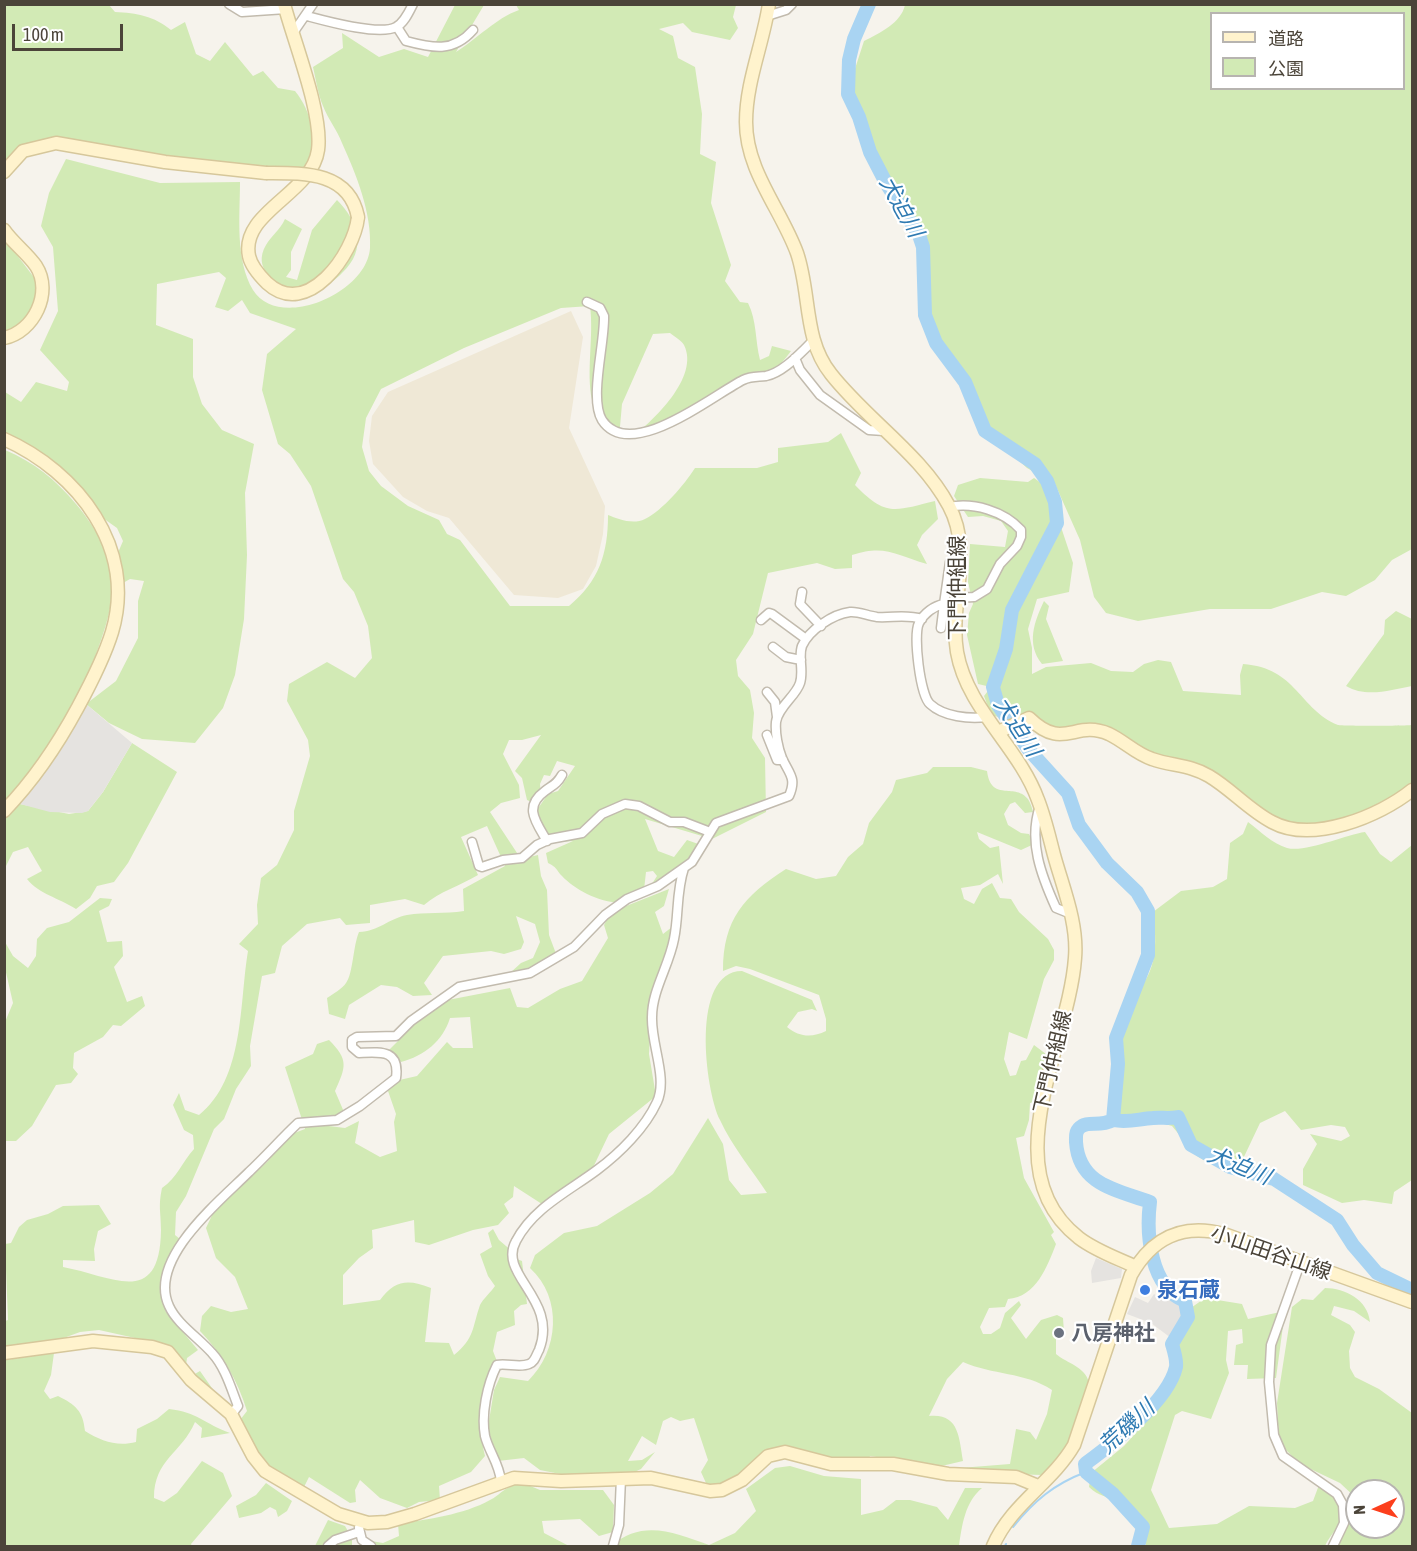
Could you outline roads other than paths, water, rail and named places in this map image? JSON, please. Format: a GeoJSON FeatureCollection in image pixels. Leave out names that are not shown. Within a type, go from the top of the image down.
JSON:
{"type":"FeatureCollection","features":[{"type":"Feature","properties":{"kind":"street"},"geometry":{"type":"LineString","coordinates":[[4,172],[23,152],[56,143],[165,162],[266,173],[301,173],[335,182],[348,193],[358,218],[353,239],[339,264],[324,279],[307,290],[290,294],[275,289],[260,276],[249,257],[251,237],[259,222],[305,179],[312,169],[318,149],[315,117],[285,7],[242,12],[229,4]]}},
{"type":"Feature","properties":{"kind":"street"},"geometry":{"type":"LineString","coordinates":[[293,33],[307,16],[313,4]]}},
{"type":"Feature","properties":{"kind":"street"},"geometry":{"type":"LineString","coordinates":[[307,16],[376,29],[397,27],[413,4]]}},
{"type":"Feature","properties":{"kind":"street"},"geometry":{"type":"LineString","coordinates":[[768,10],[786,10],[792,4]]}},
{"type":"Feature","properties":{"kind":"street","name":"下門仲組線"},"geometry":{"type":"LineString","coordinates":[[768,10],[746,107],[747,142],[758,174],[797,254],[813,341],[828,371],[926,475],[949,507],[959,534],[961,559],[956,643],[960,666],[972,694],[1025,772],[1040,805],[1071,914],[1075,958],[1040,1120],[1036,1148],[1039,1175],[1052,1208],[1062,1223],[1090,1245],[1136,1267]]}},
{"type":"Feature","properties":{"kind":"street"},"geometry":{"type":"LineString","coordinates":[[397,27],[406,41],[441,48],[455,45],[472,30]]}},
{"type":"Feature","properties":{"kind":"street"},"geometry":{"type":"LineString","coordinates":[[4,230],[35,265],[41,278],[39,304],[32,320],[21,332],[4,338]]}},
{"type":"Feature","properties":{"kind":"street"},"geometry":{"type":"LineString","coordinates":[[587,302],[600,308],[604,316],[597,399],[599,413],[611,429],[623,435],[662,428],[745,379],[775,372],[813,341]]}},
{"type":"Feature","properties":{"kind":"street"},"geometry":{"type":"LineString","coordinates":[[795,358],[800,370],[820,395],[869,430],[884,430]]}},
{"type":"Feature","properties":{"kind":"street"},"geometry":{"type":"LineString","coordinates":[[4,439],[41,459],[83,497],[110,546],[117,584],[112,631],[101,662],[53,752],[39,772],[4,811]]}},
{"type":"Feature","properties":{"kind":"street"},"geometry":{"type":"LineString","coordinates":[[949,507],[959,505],[993,512],[1016,524],[1021,530],[1022,537],[1000,564],[987,589],[974,597],[957,598]]}},
{"type":"Feature","properties":{"kind":"street"},"geometry":{"type":"LineString","coordinates":[[941,628],[950,562],[961,559]]}},
{"type":"Feature","properties":{"kind":"street"},"geometry":{"type":"LineString","coordinates":[[802,592],[800,604],[821,626]]}},
{"type":"Feature","properties":{"kind":"street"},"geometry":{"type":"LineString","coordinates":[[944,604],[935,606],[918,624],[917,640],[924,696],[939,710],[971,718],[987,717]]}},
{"type":"Feature","properties":{"kind":"street"},"geometry":{"type":"LineString","coordinates":[[777,718],[800,683],[801,650],[806,639],[837,614],[851,612],[878,617],[908,614],[922,619]]}},
{"type":"Feature","properties":{"kind":"street"},"geometry":{"type":"LineString","coordinates":[[761,620],[769,613],[772,614],[806,639]]}},
{"type":"Feature","properties":{"kind":"street"},"geometry":{"type":"LineString","coordinates":[[773,647],[786,657],[801,660]]}},
{"type":"Feature","properties":{"kind":"street"},"geometry":{"type":"LineString","coordinates":[[231,1415],[238,1406],[223,1370],[214,1355],[170,1309],[166,1297],[166,1277],[174,1258],[206,1211],[250,1172],[297,1123],[337,1120],[360,1106],[396,1078],[397,1067],[392,1057],[385,1052],[359,1053],[352,1047],[352,1040],[357,1037],[396,1036],[411,1021],[459,987],[530,973],[574,947],[605,915],[627,899],[658,886],[697,858],[716,823],[789,796],[792,782],[790,770],[783,760],[778,745],[775,702],[767,692]]}},
{"type":"Feature","properties":{"kind":"street"},"geometry":{"type":"LineString","coordinates":[[998,732],[1020,720],[1029,718],[1044,731],[1053,735],[1087,730],[1110,735],[1139,754],[1155,760],[1187,766],[1207,775],[1236,793],[1265,818],[1284,827],[1319,829],[1345,824],[1395,802],[1413,790]]}},
{"type":"Feature","properties":{"kind":"street"},"geometry":{"type":"LineString","coordinates":[[767,735],[777,760],[783,760]]}},
{"type":"Feature","properties":{"kind":"street"},"geometry":{"type":"LineString","coordinates":[[547,841],[531,813],[532,807],[537,799],[557,784],[562,775]]}},
{"type":"Feature","properties":{"kind":"street"},"geometry":{"type":"LineString","coordinates":[[472,842],[479,866],[482,867],[503,860],[522,858],[537,845],[582,833],[602,814],[626,804],[639,806],[670,822],[684,822],[710,832]]}},
{"type":"Feature","properties":{"kind":"street"},"geometry":{"type":"LineString","coordinates":[[501,1481],[500,1467],[485,1436],[484,1412],[493,1373],[498,1365],[528,1365],[534,1360],[544,1330],[542,1314],[537,1302],[514,1267],[514,1242],[541,1209],[600,1168],[646,1123],[658,1100],[662,1078],[654,1052],[652,1016],[654,1000],[675,937],[677,893],[684,867]]}},
{"type":"Feature","properties":{"kind":"street","name":"小山田谷山線"},"geometry":{"type":"LineString","coordinates":[[993,1546],[1003,1525],[1038,1486],[1059,1469],[1074,1445],[1102,1356],[1136,1267],[1159,1241],[1179,1231],[1207,1230],[1413,1302]]}},
{"type":"Feature","properties":{"kind":"street"},"geometry":{"type":"LineString","coordinates":[[1301,1261],[1271,1345],[1269,1382],[1274,1435],[1283,1456],[1336,1494],[1343,1504],[1344,1522],[1333,1546]]}},
{"type":"Feature","properties":{"kind":"street"},"geometry":{"type":"LineString","coordinates":[[4,1353],[58,1348],[83,1341],[117,1342],[159,1348],[172,1355],[190,1380],[231,1415],[257,1462],[270,1475],[359,1527],[362,1540],[371,1546]]}},
{"type":"Feature","properties":{"kind":"street"},"geometry":{"type":"LineString","coordinates":[[328,1546],[359,1527],[398,1519],[501,1481],[519,1478],[561,1481],[659,1478],[710,1491],[722,1490],[742,1480],[768,1456],[785,1452],[831,1464],[893,1464],[948,1474],[1016,1477],[1038,1486]]}},
{"type":"Feature","properties":{"kind":"street"},"geometry":{"type":"LineString","coordinates":[[613,1546],[619,1525],[621,1478]]}},
{"type":"Feature","properties":{"kind":"waterway","name":"犬迫川"},"geometry":{"type":"LineString","coordinates":[[869,4],[854,39],[849,60],[848,94],[859,117],[870,152],[886,183],[919,235],[923,247],[925,315],[936,343],[965,382],[985,431],[1035,464],[1047,481],[1055,502],[1057,523],[1012,610],[1006,649],[993,687],[998,705],[1029,750],[1068,793],[1079,825],[1107,863],[1137,892],[1148,911],[1148,955],[1116,1038],[1118,1064],[1113,1120]]}},
{"type":"Feature","properties":{"kind":"waterway","name":"犬迫川"},"geometry":{"type":"LineString","coordinates":[[1113,1120],[1178,1117],[1191,1145],[1230,1167],[1274,1179],[1337,1220],[1353,1245],[1377,1273],[1412,1290]]}},
{"type":"Feature","properties":{"kind":"waterway","name":"荒磯川"},"geometry":{"type":"LineString","coordinates":[[1113,1120],[1085,1125],[1077,1131],[1076,1142],[1079,1157],[1084,1168],[1102,1184],[1150,1202],[1150,1244],[1157,1272],[1173,1294],[1185,1301],[1188,1317],[1172,1344],[1176,1367],[1162,1394],[1138,1421],[1085,1464],[1086,1472],[1113,1494],[1143,1527],[1138,1546]]}},
{"type":"Feature","properties":{"kind":"waterway"},"geometry":{"type":"LineString","coordinates":[[1013,1527],[1045,1494],[1086,1472]]}},
{"type":"Feature","properties":{"kind":"place","name":"泉石蔵"},"geometry":{"type":"Point","coordinates":[1145,1290]}},
{"type":"Feature","properties":{"kind":"place","name":"八房神社"},"geometry":{"type":"Point","coordinates":[1059,1333]}}]}
